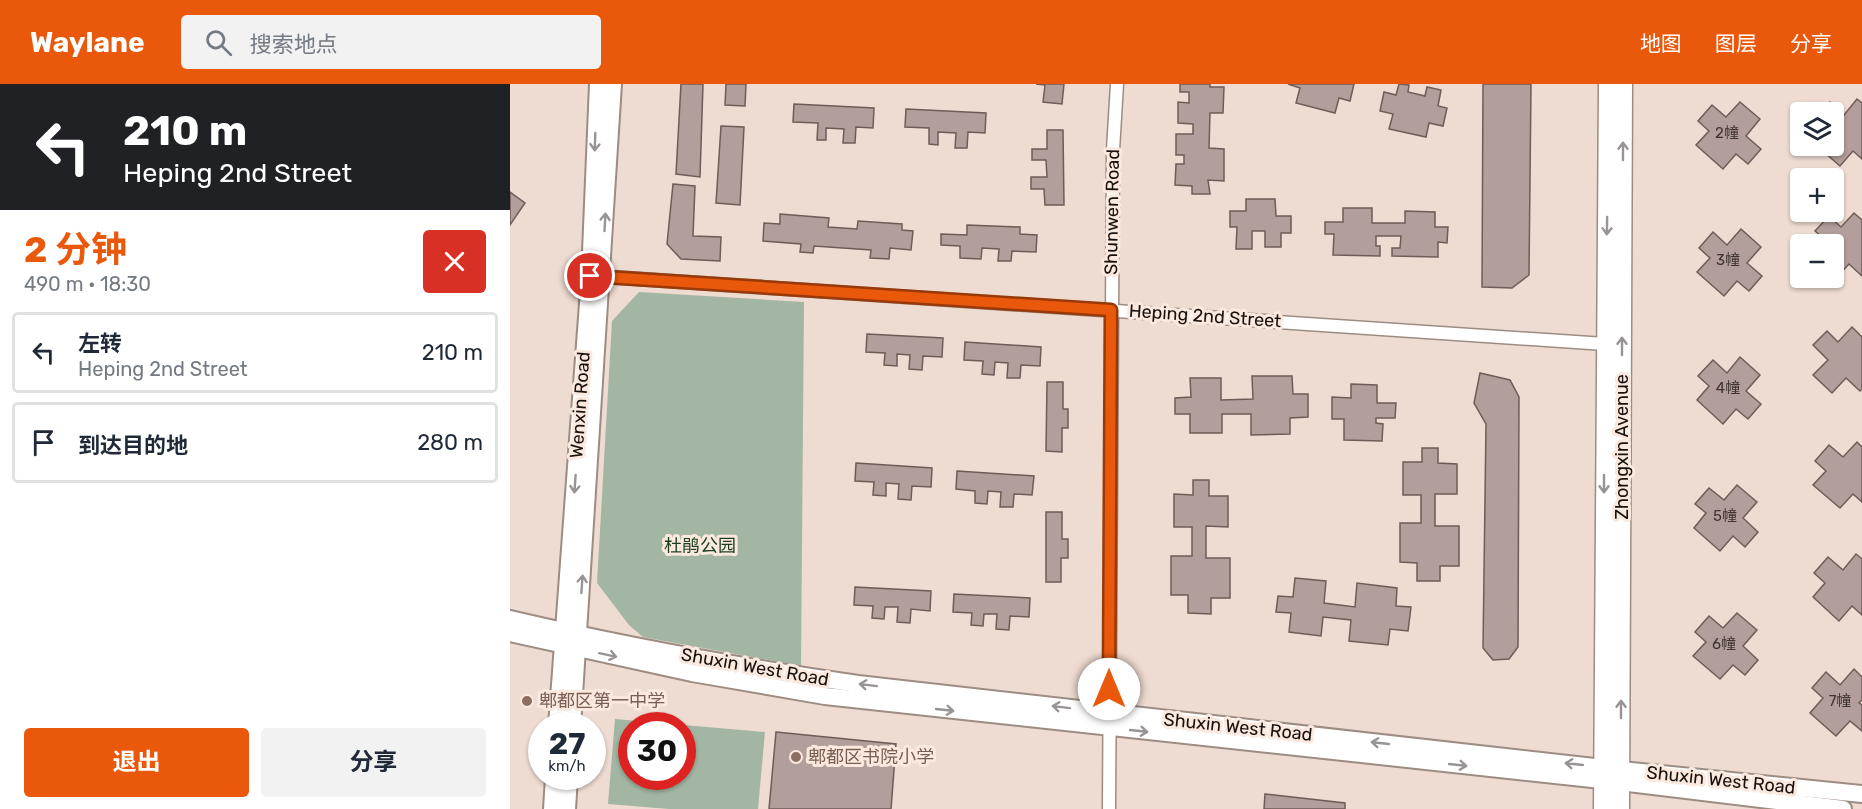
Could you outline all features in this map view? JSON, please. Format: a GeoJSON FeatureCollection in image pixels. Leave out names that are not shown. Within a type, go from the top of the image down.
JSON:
{"type":"FeatureCollection","features":[{"type":"Feature","properties":{"kind":"main road","name":"Zhongxin Avenue"},"geometry":{"type":"LineString","coordinates":[[1608,84],[1605,344],[1611,775],[1620,809]]}},
{"type":"Feature","properties":{"kind":"main road","name":"Zhongxin Avenue"},"geometry":{"type":"LineString","coordinates":[[1603,809],[1611,775],[1623,84]]}},
{"type":"Feature","properties":{"kind":"street","name":"Wenxin Road"},"geometry":{"type":"LineString","coordinates":[[559,712],[570,640],[596,276],[598,84]]}},
{"type":"Feature","properties":{"kind":"street"},"geometry":{"type":"LineString","coordinates":[[596,276],[613,84]]}},
{"type":"Feature","properties":{"kind":"street","name":"Shunwen Road"},"geometry":{"type":"LineString","coordinates":[[1109,809],[1111,310],[1113,150],[1117,84]]}},
{"type":"Feature","properties":{"kind":"street","name":"Heping 2nd Street"},"geometry":{"type":"LineString","coordinates":[[596,276],[1605,344]]}},
{"type":"Feature","properties":{"kind":"street","name":"Shuxin West Road"},"geometry":{"type":"LineString","coordinates":[[510,619],[570,640],[692,673],[825,696],[1109,720],[1611,775],[1862,794]]}},
{"type":"Feature","properties":{"kind":"street","name":"Shuxin West Road"},"geometry":{"type":"LineString","coordinates":[[510,633],[570,640]]}},
{"type":"Feature","properties":{"kind":"street"},"geometry":{"type":"LineString","coordinates":[[570,640],[572,712]]}},
{"type":"Feature","properties":{"kind":"street","name":"Shuxin West Road"},"geometry":{"type":"LineString","coordinates":[[1611,775],[1843,809]]}},
{"type":"Feature","properties":{"kind":"street"},"geometry":{"type":"LineString","coordinates":[[552,809],[553,790]]}},
{"type":"Feature","properties":{"kind":"street"},"geometry":{"type":"LineString","coordinates":[[567,809],[568,790]]}},
{"type":"Feature","properties":{"kind":"green space","name":"杜鹃公园"},"geometry":{"type":"Polygon","coordinates":[[[639,292],[804,302],[801,666],[643,637],[629,625],[597,583],[612,321],[639,292]]]}},
{"type":"Feature","properties":{"kind":"green space"},"geometry":{"type":"Polygon","coordinates":[[[615,719],[618,719],[618,790],[696,790],[696,726],[765,732],[758,809],[669,809],[608,804],[615,719]]]}},
{"type":"Feature","properties":{"kind":"building"},"geometry":{"type":"Polygon","coordinates":[[[681,84],[703,84],[700,177],[676,174],[681,84]]]}},
{"type":"Feature","properties":{"kind":"building"},"geometry":{"type":"Polygon","coordinates":[[[726,84],[746,84],[745,106],[725,105],[726,84]]]}},
{"type":"Feature","properties":{"kind":"building"},"geometry":{"type":"Polygon","coordinates":[[[1036,84],[1064,84],[1062,104],[1043,102],[1045,85],[1036,84]]]}},
{"type":"Feature","properties":{"kind":"building"},"geometry":{"type":"Polygon","coordinates":[[[1180,84],[1210,84],[1210,87],[1224,87],[1223,113],[1210,113],[1209,148],[1224,149],[1224,181],[1208,180],[1210,194],[1192,194],[1192,186],[1175,185],[1176,164],[1184,164],[1184,155],[1176,155],[1176,134],[1193,134],[1193,124],[1178,123],[1178,102],[1189,103],[1189,92],[1180,92],[1180,84]]]}},
{"type":"Feature","properties":{"kind":"building"},"geometry":{"type":"Polygon","coordinates":[[[1288,84],[1354,84],[1350,101],[1339,98],[1335,113],[1296,103],[1300,88],[1288,84]]]}},
{"type":"Feature","properties":{"kind":"building"},"geometry":{"type":"Polygon","coordinates":[[[1399,84],[1409,85],[1408,92],[1425,96],[1427,87],[1441,90],[1438,106],[1447,108],[1443,126],[1429,123],[1426,137],[1389,129],[1393,114],[1380,111],[1384,92],[1396,95],[1399,84]]]}},
{"type":"Feature","properties":{"kind":"building"},"geometry":{"type":"Polygon","coordinates":[[[1483,84],[1531,84],[1529,275],[1512,288],[1482,287],[1483,84]]]}},
{"type":"Feature","properties":{"kind":"building"},"geometry":{"type":"Polygon","coordinates":[[[1857,99],[1862,103],[1862,159],[1853,151],[1840,166],[1828,156],[1844,156],[1844,115],[1857,99]]]}},
{"type":"Feature","properties":{"kind":"building"},"geometry":{"type":"Polygon","coordinates":[[[1740,102],[1760,119],[1746,136],[1761,149],[1748,164],[1736,154],[1723,169],[1696,145],[1709,131],[1698,121],[1712,105],[1726,117],[1740,102]]]}},
{"type":"Feature","properties":{"kind":"building"},"geometry":{"type":"Polygon","coordinates":[[[794,104],[874,108],[873,128],[856,127],[855,143],[843,143],[844,129],[826,128],[826,140],[817,140],[818,123],[793,122],[794,104]]]}},
{"type":"Feature","properties":{"kind":"building"},"geometry":{"type":"Polygon","coordinates":[[[906,109],[986,113],[985,133],[968,132],[967,148],[955,148],[956,133],[938,132],[938,145],[929,144],[929,128],[905,127],[906,109]]]}},
{"type":"Feature","properties":{"kind":"building"},"geometry":{"type":"Polygon","coordinates":[[[721,126],[744,127],[740,205],[716,203],[721,126]]]}},
{"type":"Feature","properties":{"kind":"building"},"geometry":{"type":"Polygon","coordinates":[[[1047,130],[1063,130],[1064,205],[1045,205],[1044,189],[1031,189],[1031,177],[1047,177],[1046,160],[1032,160],[1032,149],[1047,149],[1047,130]]]}},
{"type":"Feature","properties":{"kind":"building"},"geometry":{"type":"Polygon","coordinates":[[[673,184],[695,186],[693,236],[721,237],[720,261],[681,259],[667,244],[673,184]]]}},
{"type":"Feature","properties":{"kind":"building"},"geometry":{"type":"Polygon","coordinates":[[[510,192],[525,203],[510,225],[510,192]]]}},
{"type":"Feature","properties":{"kind":"building"},"geometry":{"type":"Polygon","coordinates":[[[1246,199],[1275,199],[1276,216],[1291,216],[1291,233],[1281,233],[1281,247],[1265,247],[1265,231],[1252,231],[1252,249],[1236,249],[1237,227],[1230,227],[1230,211],[1246,211],[1246,199]]]}},
{"type":"Feature","properties":{"kind":"building"},"geometry":{"type":"Polygon","coordinates":[[[1343,208],[1372,208],[1372,223],[1405,223],[1405,211],[1435,212],[1435,227],[1448,227],[1447,243],[1438,242],[1438,257],[1392,256],[1392,248],[1400,248],[1401,236],[1376,236],[1376,246],[1380,246],[1380,256],[1333,255],[1334,234],[1325,234],[1325,222],[1343,222],[1343,208]]]}},
{"type":"Feature","properties":{"kind":"building"},"geometry":{"type":"Polygon","coordinates":[[[1854,213],[1862,220],[1862,276],[1849,264],[1844,269],[1844,234],[1818,234],[1815,231],[1823,222],[1836,222],[1841,227],[1854,213]]]}},
{"type":"Feature","properties":{"kind":"building"},"geometry":{"type":"Polygon","coordinates":[[[780,214],[829,218],[828,227],[857,229],[858,221],[902,224],[902,230],[913,231],[911,250],[890,248],[889,259],[870,258],[871,250],[814,246],[813,253],[800,252],[801,244],[763,241],[764,223],[780,224],[780,214]]]}},
{"type":"Feature","properties":{"kind":"building"},"geometry":{"type":"Polygon","coordinates":[[[967,225],[1020,227],[1020,234],[1037,235],[1036,252],[1012,251],[1011,261],[998,261],[999,249],[982,248],[981,259],[960,258],[960,246],[941,245],[941,234],[967,235],[967,225]]]}},
{"type":"Feature","properties":{"kind":"building"},"geometry":{"type":"Polygon","coordinates":[[[1741,229],[1761,247],[1747,263],[1762,276],[1749,291],[1737,281],[1724,296],[1697,272],[1710,258],[1699,248],[1713,232],[1727,245],[1741,229]]]}},
{"type":"Feature","properties":{"kind":"building"},"geometry":{"type":"Polygon","coordinates":[[[1852,327],[1862,337],[1862,389],[1860,391],[1846,378],[1832,393],[1813,375],[1828,360],[1813,345],[1827,331],[1838,342],[1852,327]]]}},
{"type":"Feature","properties":{"kind":"building"},"geometry":{"type":"Polygon","coordinates":[[[867,334],[943,338],[942,357],[923,356],[922,370],[909,369],[910,355],[897,354],[897,366],[884,365],[885,353],[866,352],[867,334]]]}},
{"type":"Feature","properties":{"kind":"building"},"geometry":{"type":"Polygon","coordinates":[[[965,342],[1041,347],[1040,366],[1021,365],[1020,378],[1007,378],[1008,363],[995,362],[994,375],[982,374],[983,361],[964,360],[965,342]]]}},
{"type":"Feature","properties":{"kind":"building"},"geometry":{"type":"Polygon","coordinates":[[[1740,357],[1760,375],[1746,391],[1761,404],[1748,419],[1736,409],[1723,424],[1697,400],[1709,386],[1698,376],[1713,360],[1727,373],[1740,357]]]}},
{"type":"Feature","properties":{"kind":"building"},"geometry":{"type":"Polygon","coordinates":[[[1480,373],[1510,380],[1519,397],[1518,647],[1509,659],[1493,660],[1483,648],[1486,424],[1474,403],[1480,373]]]}},
{"type":"Feature","properties":{"kind":"building"},"geometry":{"type":"Polygon","coordinates":[[[1252,376],[1292,376],[1293,394],[1308,394],[1308,417],[1290,418],[1290,434],[1251,435],[1251,414],[1222,414],[1222,433],[1190,433],[1190,414],[1175,414],[1175,398],[1191,397],[1190,378],[1221,378],[1221,400],[1253,399],[1252,376]]]}},
{"type":"Feature","properties":{"kind":"building"},"geometry":{"type":"Polygon","coordinates":[[[1047,382],[1063,382],[1063,409],[1068,409],[1068,428],[1062,428],[1062,452],[1046,451],[1047,382]]]}},
{"type":"Feature","properties":{"kind":"building"},"geometry":{"type":"Polygon","coordinates":[[[1351,384],[1377,385],[1377,403],[1396,403],[1395,418],[1376,418],[1376,423],[1383,424],[1382,441],[1344,440],[1344,419],[1332,419],[1332,397],[1351,398],[1351,384]]]}},
{"type":"Feature","properties":{"kind":"building"},"geometry":{"type":"Polygon","coordinates":[[[1857,442],[1862,447],[1862,502],[1853,494],[1840,508],[1813,485],[1826,471],[1815,461],[1829,445],[1843,457],[1857,442]]]}},
{"type":"Feature","properties":{"kind":"building"},"geometry":{"type":"Polygon","coordinates":[[[1422,448],[1438,448],[1438,463],[1457,464],[1457,494],[1435,494],[1435,526],[1459,526],[1459,566],[1440,566],[1440,581],[1417,581],[1417,563],[1400,562],[1400,523],[1421,523],[1421,495],[1403,495],[1403,462],[1422,462],[1422,448]]]}},
{"type":"Feature","properties":{"kind":"building"},"geometry":{"type":"Polygon","coordinates":[[[856,463],[932,468],[931,487],[912,486],[911,500],[898,499],[899,484],[886,483],[886,496],[873,495],[874,482],[855,481],[856,463]]]}},
{"type":"Feature","properties":{"kind":"building"},"geometry":{"type":"Polygon","coordinates":[[[957,471],[1034,476],[1032,495],[1014,494],[1013,507],[1000,507],[1001,492],[988,491],[987,504],[975,503],[975,491],[956,489],[957,471]]]}},
{"type":"Feature","properties":{"kind":"building"},"geometry":{"type":"Polygon","coordinates":[[[1193,480],[1209,480],[1209,496],[1228,496],[1228,527],[1206,526],[1206,558],[1230,558],[1230,598],[1211,598],[1211,614],[1188,613],[1188,595],[1171,595],[1171,556],[1192,556],[1192,527],[1174,527],[1174,494],[1193,495],[1193,480]]]}},
{"type":"Feature","properties":{"kind":"building"},"geometry":{"type":"Polygon","coordinates":[[[1737,485],[1757,502],[1743,518],[1758,532],[1745,547],[1733,536],[1720,551],[1694,528],[1706,513],[1695,504],[1709,488],[1724,500],[1737,485]]]}},
{"type":"Feature","properties":{"kind":"building"},"geometry":{"type":"Polygon","coordinates":[[[1046,512],[1062,512],[1062,539],[1068,539],[1068,558],[1061,558],[1061,582],[1046,582],[1046,512]]]}},
{"type":"Feature","properties":{"kind":"building"},"geometry":{"type":"Polygon","coordinates":[[[1856,554],[1862,559],[1862,615],[1852,606],[1839,621],[1813,597],[1825,583],[1814,573],[1828,557],[1843,570],[1856,554]]]}},
{"type":"Feature","properties":{"kind":"building"},"geometry":{"type":"Polygon","coordinates":[[[1295,578],[1326,581],[1324,603],[1355,607],[1357,583],[1397,588],[1396,606],[1411,607],[1408,631],[1390,629],[1388,645],[1349,641],[1351,620],[1323,617],[1321,636],[1289,632],[1291,613],[1276,612],[1278,596],[1293,597],[1295,578]]]}},
{"type":"Feature","properties":{"kind":"building"},"geometry":{"type":"Polygon","coordinates":[[[855,587],[931,591],[930,611],[911,609],[910,623],[897,622],[898,607],[885,607],[884,619],[872,618],[873,606],[854,605],[855,587]]]}},
{"type":"Feature","properties":{"kind":"building"},"geometry":{"type":"Polygon","coordinates":[[[954,594],[1030,598],[1029,617],[1010,616],[1009,630],[996,629],[997,614],[984,614],[983,626],[971,625],[972,613],[953,612],[954,594]]]}},
{"type":"Feature","properties":{"kind":"building"},"geometry":{"type":"Polygon","coordinates":[[[1737,613],[1757,630],[1743,646],[1758,660],[1745,675],[1733,665],[1720,679],[1693,656],[1706,642],[1695,632],[1709,616],[1723,628],[1737,613]]]}},
{"type":"Feature","properties":{"kind":"building"},"geometry":{"type":"Polygon","coordinates":[[[1854,669],[1862,677],[1862,700],[1859,703],[1862,705],[1862,731],[1850,721],[1836,736],[1810,713],[1823,698],[1812,688],[1826,672],[1840,685],[1854,669]]]}},
{"type":"Feature","properties":{"kind":"building"},"geometry":{"type":"Polygon","coordinates":[[[776,732],[896,744],[891,809],[769,809],[776,732]]]}},
{"type":"Feature","properties":{"kind":"building"},"geometry":{"type":"Polygon","coordinates":[[[1265,794],[1345,803],[1345,809],[1264,809],[1265,794]]]}},
{"type":"Feature","properties":{"kind":"place","name":"郫都区第一中学"},"geometry":{"type":"Point","coordinates":[527,701]}},
{"type":"Feature","properties":{"kind":"place","name":"郫都区书院小学"},"geometry":{"type":"Point","coordinates":[796,757]}},
{"type":"Feature","properties":{"kind":"route"},"geometry":{"type":"LineString","coordinates":[[590,276],[1111,310],[1109,689]]}}]}
